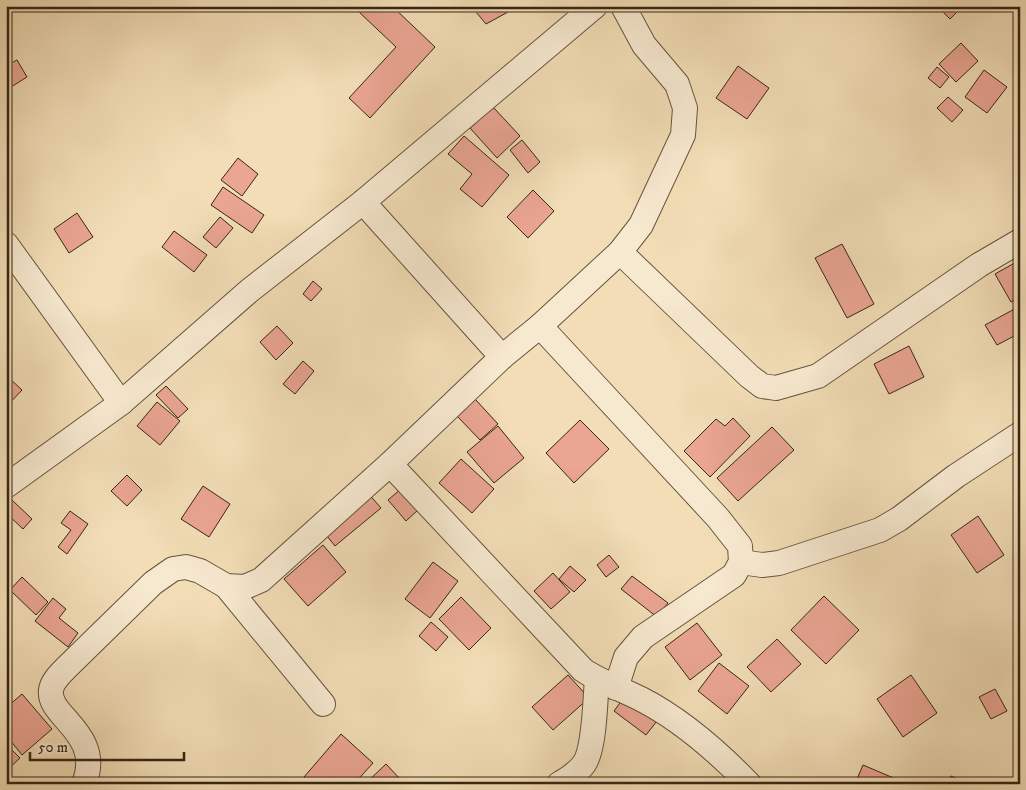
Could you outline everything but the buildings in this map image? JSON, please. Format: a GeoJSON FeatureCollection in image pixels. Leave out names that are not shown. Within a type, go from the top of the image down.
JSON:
{"type":"FeatureCollection","features":[{"type":"Feature","properties":{"kind":"street"},"geometry":{"type":"LineString","coordinates":[[6,486],[121,403],[250,292],[363,202],[595,6]]}},
{"type":"Feature","properties":{"kind":"street"},"geometry":{"type":"LineString","coordinates":[[226,586],[245,587],[261,580],[390,464],[502,357],[540,326],[620,252],[641,225],[683,136],[686,108],[677,84],[644,45],[623,6]]}},
{"type":"Feature","properties":{"kind":"street"},"geometry":{"type":"LineString","coordinates":[[363,202],[502,357]]}},
{"type":"Feature","properties":{"kind":"street"},"geometry":{"type":"LineString","coordinates":[[620,252],[749,376],[762,386],[776,388],[818,376],[979,265],[1020,241]]}},
{"type":"Feature","properties":{"kind":"street"},"geometry":{"type":"LineString","coordinates":[[6,244],[121,403]]}},
{"type":"Feature","properties":{"kind":"street"},"geometry":{"type":"LineString","coordinates":[[540,326],[718,518],[740,546],[742,562],[734,575],[643,637],[626,657],[606,684],[590,753],[583,766],[559,784]]}},
{"type":"Feature","properties":{"kind":"street"},"geometry":{"type":"LineString","coordinates":[[742,562],[762,565],[779,563],[880,530],[900,520],[956,476],[1020,434]]}},
{"type":"Feature","properties":{"kind":"street"},"geometry":{"type":"LineString","coordinates":[[390,464],[583,670],[606,684],[641,699],[683,724],[748,784]]}},
{"type":"Feature","properties":{"kind":"street"},"geometry":{"type":"LineString","coordinates":[[84,784],[88,763],[85,743],[52,702],[50,690],[56,679],[153,583],[173,569],[186,567],[200,571],[226,586],[323,704]]}}]}
